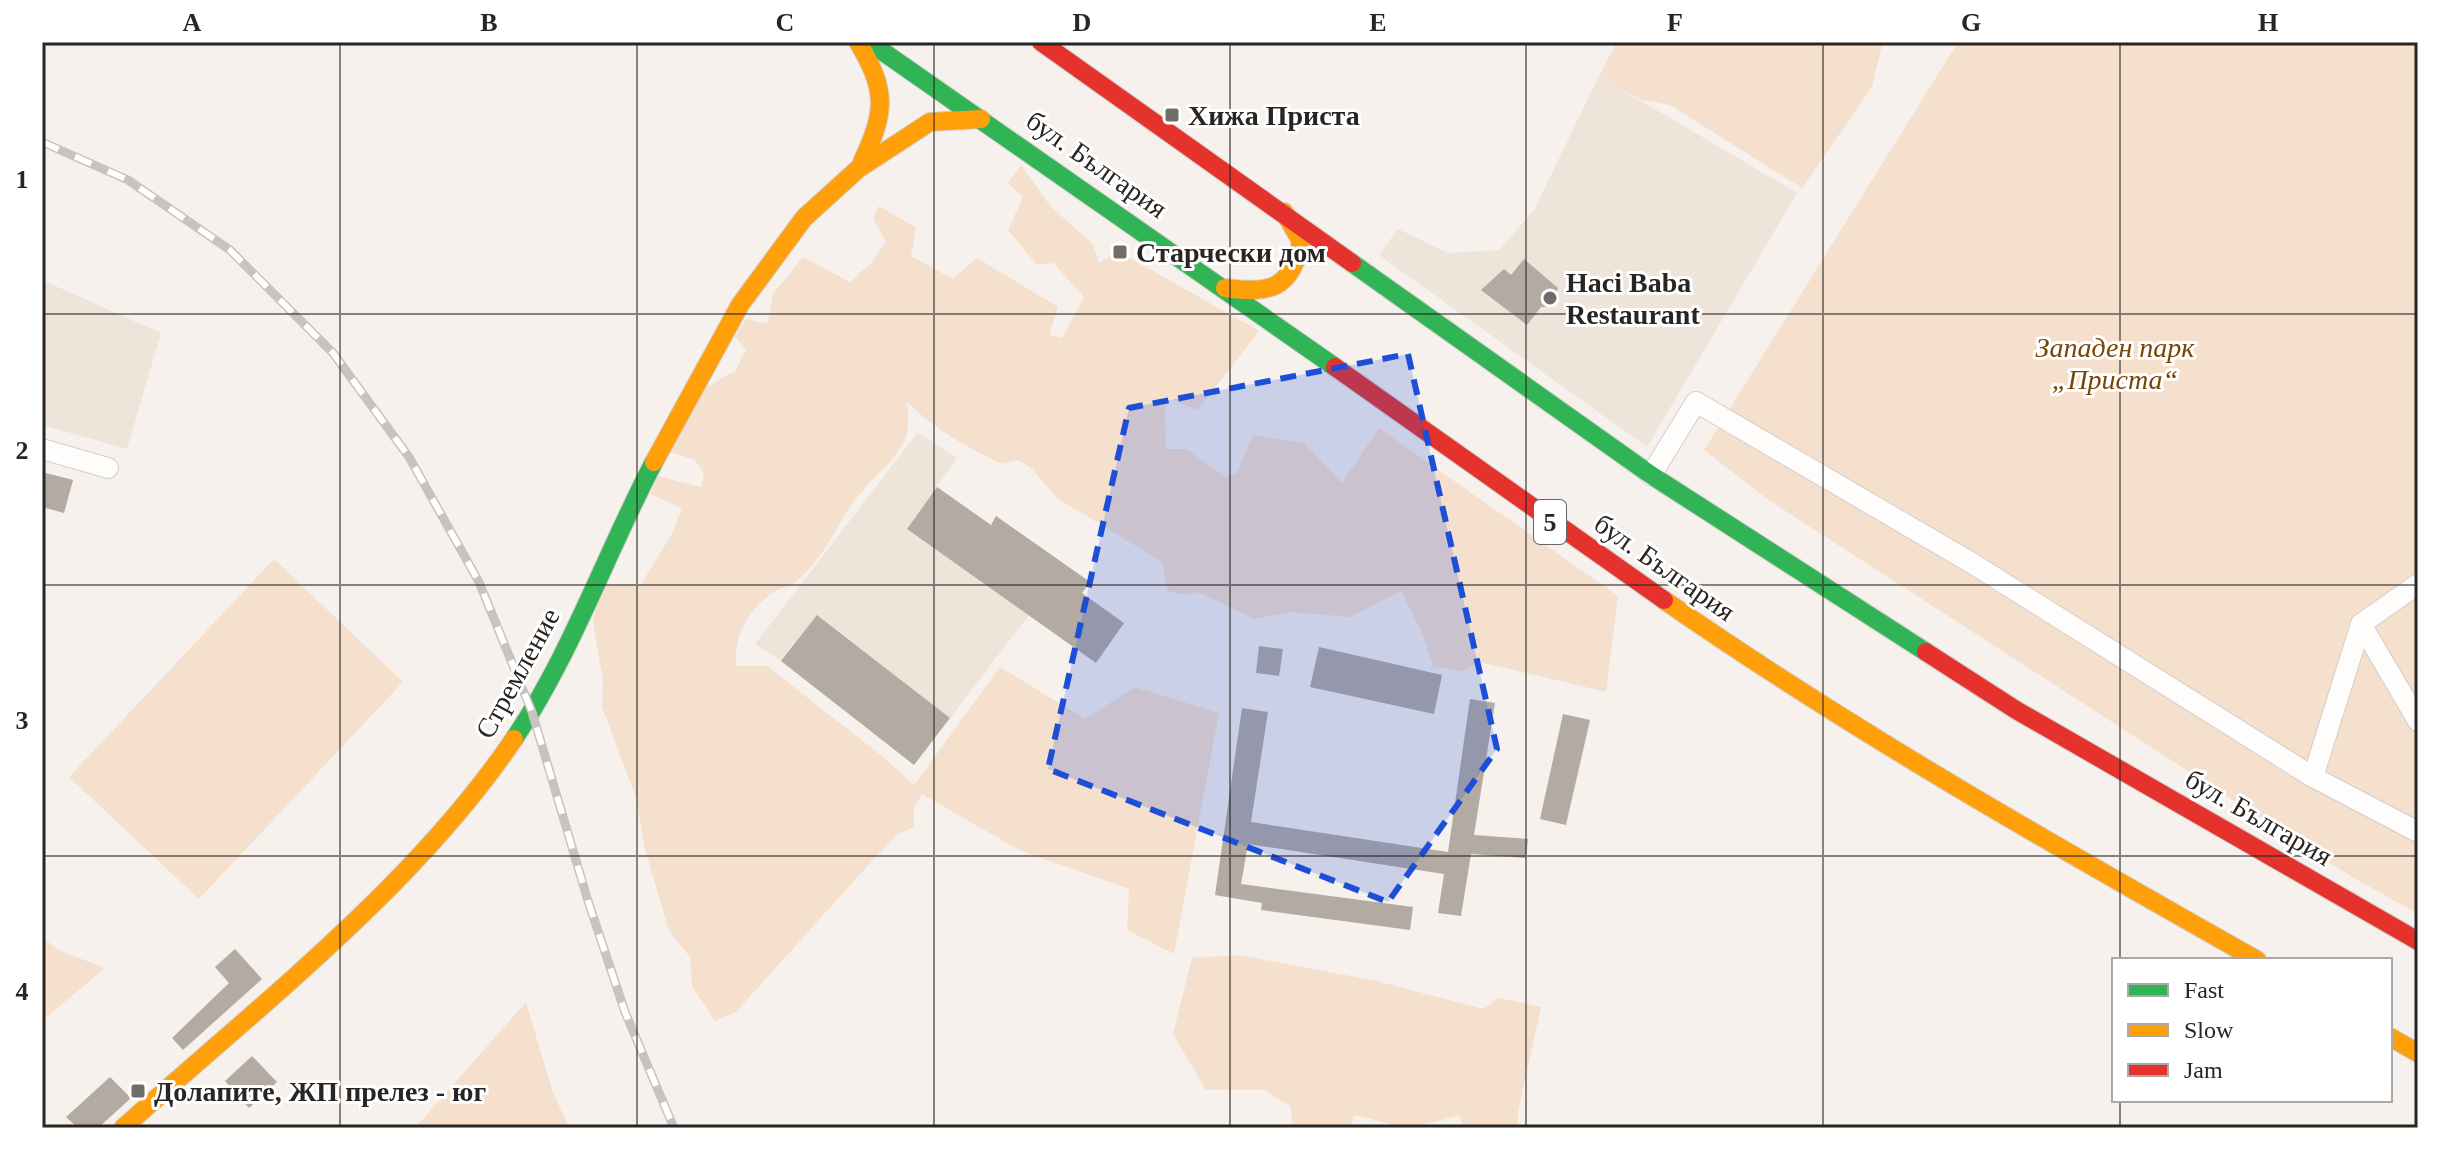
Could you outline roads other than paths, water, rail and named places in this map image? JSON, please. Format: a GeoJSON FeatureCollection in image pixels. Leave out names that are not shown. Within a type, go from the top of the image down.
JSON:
{"type":"FeatureCollection","features":[{"type":"Feature","properties":{"kind":"main road"},"geometry":{"type":"LineString","coordinates":[[858,42],[881,78],[883,100],[881,123],[858,169]]}},
{"type":"Feature","properties":{"kind":"main road","name":"бул. България"},"geometry":{"type":"LineString","coordinates":[[869,42],[1225,288],[1534,510],[1766,671],[1978,802],[2253,958]]}},
{"type":"Feature","properties":{"kind":"main road","name":"бул. България"},"geometry":{"type":"LineString","coordinates":[[1041,42],[1651,475],[2016,710],[2418,941]]}},
{"type":"Feature","properties":{"kind":"main road"},"geometry":{"type":"LineString","coordinates":[[858,169],[930,122],[981,119]]}},
{"type":"Feature","properties":{"kind":"main road","name":"Стремление"},"geometry":{"type":"LineString","coordinates":[[123,1128],[365,910],[482,786],[532,712],[590,598],[622,523],[740,305],[804,218],[858,169]]}},
{"type":"Feature","properties":{"kind":"main road"},"geometry":{"type":"LineString","coordinates":[[1225,288],[1257,292],[1273,289],[1294,269],[1301,241],[1284,212]]}},
{"type":"Feature","properties":{"kind":"main road"},"geometry":{"type":"LineString","coordinates":[[2392,1038],[2418,1053]]}},
{"type":"Feature","properties":{"kind":"street"},"geometry":{"type":"LineString","coordinates":[[1651,475],[1696,402],[1970,562],[2313,777],[2418,832]]}},
{"type":"Feature","properties":{"kind":"street"},"geometry":{"type":"LineString","coordinates":[[42,449],[108,468]]}},
{"type":"Feature","properties":{"kind":"street"},"geometry":{"type":"LineString","coordinates":[[2313,777],[2361,624],[2418,584]]}},
{"type":"Feature","properties":{"kind":"street"},"geometry":{"type":"LineString","coordinates":[[2361,624],[2418,721]]}},
{"type":"Feature","properties":{"kind":"railway"},"geometry":{"type":"LineString","coordinates":[[42,142],[128,180],[230,250],[333,353],[409,457],[479,582],[532,712],[588,901],[625,1012],[674,1128]]}},
{"type":"Feature","properties":{"kind":"place","name":"Хижа Приста"},"geometry":{"type":"Point","coordinates":[1172,115]}},
{"type":"Feature","properties":{"kind":"place","name":"Старчески дом"},"geometry":{"type":"Point","coordinates":[1120,252]}},
{"type":"Feature","properties":{"kind":"place","name":"Haci Baba Restaurant"},"geometry":{"type":"Point","coordinates":[1550,298]}},
{"type":"Feature","properties":{"kind":"place","name":"Долапите, ЖП прелез - юг"},"geometry":{"type":"Point","coordinates":[138,1091]}},
{"type":"Feature","properties":{"kind":"park label","name":"Западен парк „Приста“"},"geometry":{"type":"Point","coordinates":[2115,363]}}]}
